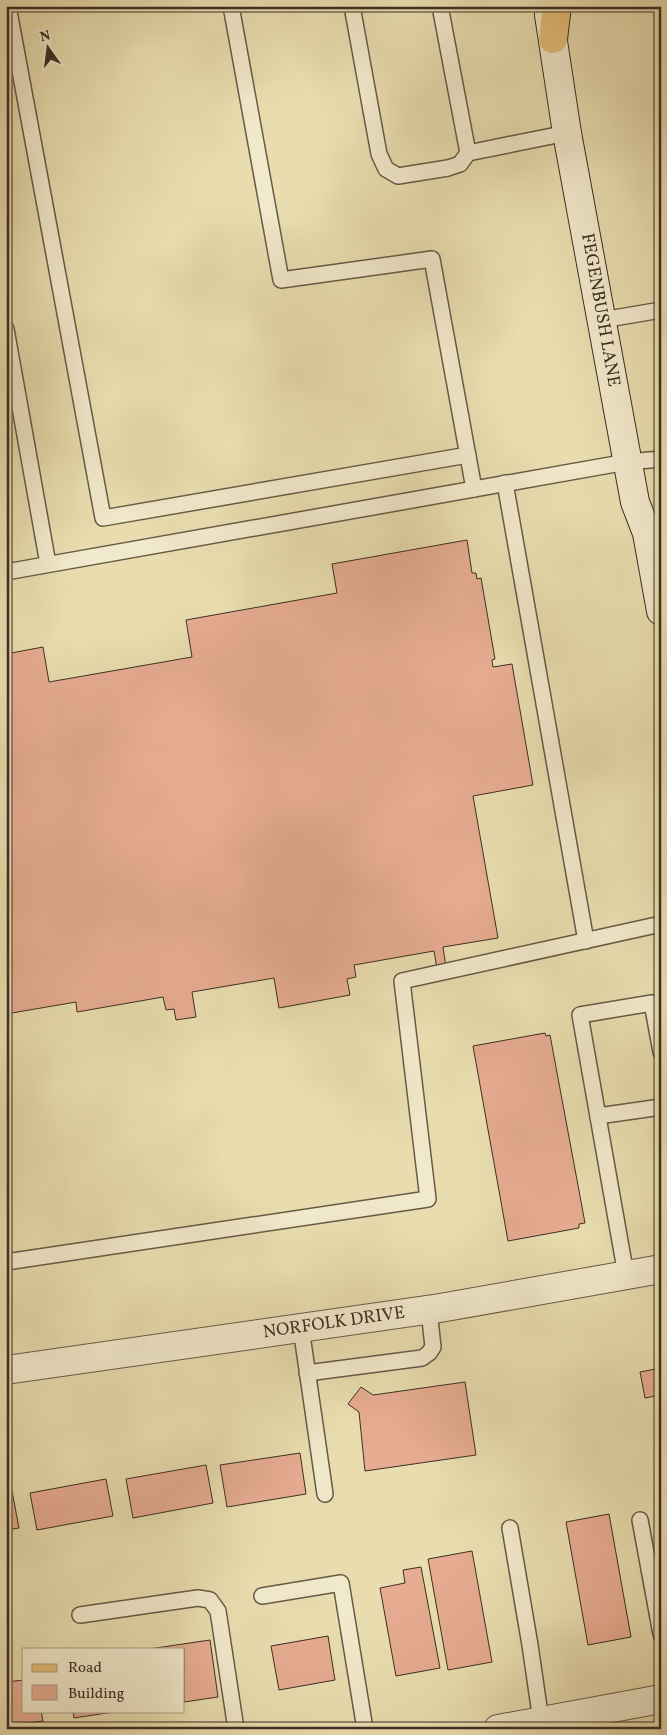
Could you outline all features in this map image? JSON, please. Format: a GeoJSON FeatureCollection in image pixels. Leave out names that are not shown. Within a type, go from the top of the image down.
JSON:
{"type":"FeatureCollection","features":[{"type":"Feature","properties":{"kind":"main road"},"geometry":{"type":"LineString","coordinates":[[553,38],[557,6]]}},
{"type":"Feature","properties":{"kind":"street","name":"FEGENBUSH LANE"},"geometry":{"type":"LineString","coordinates":[[548,6],[567,133],[634,502],[647,533],[661,611]]}},
{"type":"Feature","properties":{"kind":"street","name":"NORFOLK DRIVE"},"geometry":{"type":"LineString","coordinates":[[6,1370],[429,1310],[661,1269]]}},
{"type":"Feature","properties":{"kind":"street"},"geometry":{"type":"LineString","coordinates":[[498,1729],[661,1699]]}},
{"type":"Feature","properties":{"kind":"lane"},"geometry":{"type":"LineString","coordinates":[[8,6],[103,518],[468,455]]}},
{"type":"Feature","properties":{"kind":"lane"},"geometry":{"type":"LineString","coordinates":[[231,6],[281,280],[432,259],[474,489]]}},
{"type":"Feature","properties":{"kind":"lane"},"geometry":{"type":"LineString","coordinates":[[352,6],[379,154],[386,169],[398,176],[448,168],[460,164],[468,153],[567,133]]}},
{"type":"Feature","properties":{"kind":"lane"},"geometry":{"type":"LineString","coordinates":[[440,6],[468,153]]}},
{"type":"Feature","properties":{"kind":"lane"},"geometry":{"type":"LineString","coordinates":[[602,320],[661,310]]}},
{"type":"Feature","properties":{"kind":"lane"},"geometry":{"type":"LineString","coordinates":[[6,329],[48,564]]}},
{"type":"Feature","properties":{"kind":"lane"},"geometry":{"type":"LineString","coordinates":[[6,572],[504,483],[627,462],[661,459]]}},
{"type":"Feature","properties":{"kind":"lane"},"geometry":{"type":"LineString","coordinates":[[504,483],[586,941]]}},
{"type":"Feature","properties":{"kind":"lane"},"geometry":{"type":"LineString","coordinates":[[6,1262],[428,1199],[402,981],[661,924]]}},
{"type":"Feature","properties":{"kind":"lane"},"geometry":{"type":"LineString","coordinates":[[626,1275],[580,1015],[652,1003],[661,1052]]}},
{"type":"Feature","properties":{"kind":"lane"},"geometry":{"type":"LineString","coordinates":[[598,1116],[661,1107]]}},
{"type":"Feature","properties":{"kind":"lane"},"geometry":{"type":"LineString","coordinates":[[307,1373],[422,1358],[433,1347],[429,1310]]}},
{"type":"Feature","properties":{"kind":"lane"},"geometry":{"type":"LineString","coordinates":[[301,1328],[324,1494]]}},
{"type":"Feature","properties":{"kind":"lane"},"geometry":{"type":"LineString","coordinates":[[640,1520],[661,1634]]}},
{"type":"Feature","properties":{"kind":"lane"},"geometry":{"type":"LineString","coordinates":[[510,1528],[541,1721]]}},
{"type":"Feature","properties":{"kind":"lane"},"geometry":{"type":"LineString","coordinates":[[262,1596],[341,1583],[365,1729]]}},
{"type":"Feature","properties":{"kind":"lane"},"geometry":{"type":"LineString","coordinates":[[80,1615],[198,1598],[210,1600],[218,1611],[236,1729]]}},
{"type":"Feature","properties":{"kind":"building"},"geometry":{"type":"Polygon","coordinates":[[[467,540],[472,573],[476,573],[477,579],[481,578],[495,659],[492,660],[493,667],[512,664],[533,785],[473,796],[498,938],[443,947],[446,967],[437,969],[434,951],[354,965],[356,977],[347,979],[350,995],[279,1008],[274,978],[192,992],[196,1017],[176,1020],[174,1009],[166,1010],[163,997],[77,1012],[76,1002],[6,1014],[6,654],[43,647],[49,682],[192,657],[186,620],[337,593],[332,564],[467,540]]]}},
{"type":"Feature","properties":{"kind":"building"},"geometry":{"type":"Polygon","coordinates":[[[545,1033],[546,1036],[550,1035],[585,1223],[579,1224],[579,1228],[508,1241],[473,1046],[545,1033]]]}},
{"type":"Feature","properties":{"kind":"building"},"geometry":{"type":"Polygon","coordinates":[[[661,1368],[661,1395],[645,1398],[640,1372],[661,1368]]]}},
{"type":"Feature","properties":{"kind":"building"},"geometry":{"type":"Polygon","coordinates":[[[465,1382],[476,1455],[365,1471],[359,1412],[348,1404],[361,1387],[373,1395],[465,1382]]]}},
{"type":"Feature","properties":{"kind":"building"},"geometry":{"type":"Polygon","coordinates":[[[300,1453],[306,1494],[227,1507],[220,1465],[300,1453]]]}},
{"type":"Feature","properties":{"kind":"building"},"geometry":{"type":"Polygon","coordinates":[[[206,1465],[213,1503],[133,1518],[126,1479],[206,1465]]]}},
{"type":"Feature","properties":{"kind":"building"},"geometry":{"type":"Polygon","coordinates":[[[106,1479],[113,1516],[37,1530],[30,1493],[106,1479]]]}},
{"type":"Feature","properties":{"kind":"building"},"geometry":{"type":"Polygon","coordinates":[[[12,1491],[19,1528],[6,1530],[6,1492],[12,1491]]]}},
{"type":"Feature","properties":{"kind":"building"},"geometry":{"type":"Polygon","coordinates":[[[609,1514],[631,1637],[588,1645],[566,1522],[609,1514]]]}},
{"type":"Feature","properties":{"kind":"building"},"geometry":{"type":"Polygon","coordinates":[[[472,1551],[492,1662],[448,1670],[428,1559],[472,1551]]]}},
{"type":"Feature","properties":{"kind":"building"},"geometry":{"type":"Polygon","coordinates":[[[421,1567],[440,1668],[396,1676],[380,1588],[405,1583],[403,1570],[421,1567]]]}},
{"type":"Feature","properties":{"kind":"building"},"geometry":{"type":"Polygon","coordinates":[[[328,1636],[335,1680],[279,1690],[271,1646],[328,1636]]]}},
{"type":"Feature","properties":{"kind":"building"},"geometry":{"type":"Polygon","coordinates":[[[210,1640],[218,1697],[185,1702],[185,1648],[156,1648],[210,1640]]]}},
{"type":"Feature","properties":{"kind":"building"},"geometry":{"type":"Polygon","coordinates":[[[22,1680],[22,1712],[41,1712],[43,1721],[6,1726],[6,1682],[22,1680]]]}},
{"type":"Feature","properties":{"kind":"building"},"geometry":{"type":"Polygon","coordinates":[[[73,1712],[113,1712],[74,1718],[73,1712]]]}}]}
